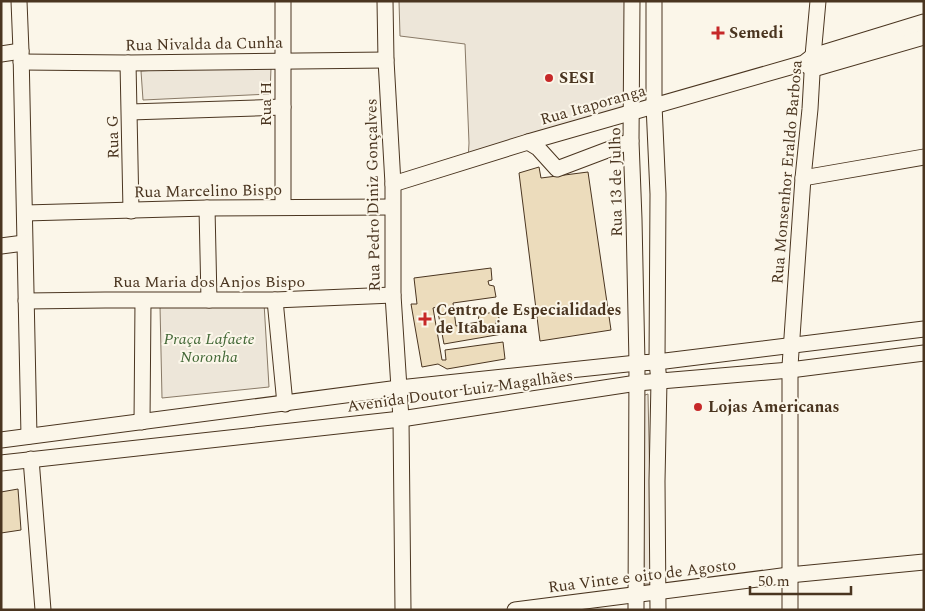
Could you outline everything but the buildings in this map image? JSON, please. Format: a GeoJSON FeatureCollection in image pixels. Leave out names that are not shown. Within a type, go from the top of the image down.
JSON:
{"type":"FeatureCollection","features":[{"type":"Feature","properties":{"kind":"street"},"geometry":{"type":"LineString","coordinates":[[19,1],[25,213],[28,436]]}},
{"type":"Feature","properties":{"kind":"street","name":"Rua H"},"geometry":{"type":"LineString","coordinates":[[283,1],[283,207]]}},
{"type":"Feature","properties":{"kind":"street","name":"Rua Pedro Diniz Gonçalves"},"geometry":{"type":"LineString","coordinates":[[385,1],[392,184],[393,295],[401,418],[403,610]]}},
{"type":"Feature","properties":{"kind":"street","name":"Rua 13 de Julho"},"geometry":{"type":"LineString","coordinates":[[632,1],[631,141],[637,363],[636,610]]}},
{"type":"Feature","properties":{"kind":"street"},"geometry":{"type":"LineString","coordinates":[[654,1],[654,105],[658,194],[658,610]]}},
{"type":"Feature","properties":{"kind":"street","name":"Rua Monsenhor Eraldo Barbosa"},"geometry":{"type":"LineString","coordinates":[[790,610],[791,345],[810,63],[818,1]]}},
{"type":"Feature","properties":{"kind":"street","name":"Rua Itaporanga"},"geometry":{"type":"LineString","coordinates":[[810,63],[924,22]]}},
{"type":"Feature","properties":{"kind":"street","name":"Rua Itaporanga"},"geometry":{"type":"LineString","coordinates":[[392,184],[654,105],[810,63],[924,37]]}},
{"type":"Feature","properties":{"kind":"street","name":"Rua Nivalda da Cunha"},"geometry":{"type":"LineString","coordinates":[[1,54],[128,63],[386,60]]}},
{"type":"Feature","properties":{"kind":"street","name":"Rua G"},"geometry":{"type":"LineString","coordinates":[[128,63],[131,211]]}},
{"type":"Feature","properties":{"kind":"street"},"geometry":{"type":"LineString","coordinates":[[130,112],[283,107]]}},
{"type":"Feature","properties":{"kind":"street"},"geometry":{"type":"LineString","coordinates":[[528,142],[538,148],[557,168],[631,141]]}},
{"type":"Feature","properties":{"kind":"street"},"geometry":{"type":"LineString","coordinates":[[803,178],[924,156]]}},
{"type":"Feature","properties":{"kind":"street","name":"Rua Marcelino Bispo"},"geometry":{"type":"LineString","coordinates":[[25,213],[207,208],[392,207]]}},
{"type":"Feature","properties":{"kind":"street"},"geometry":{"type":"LineString","coordinates":[[207,208],[209,300]]}},
{"type":"Feature","properties":{"kind":"street"},"geometry":{"type":"LineString","coordinates":[[1,246],[24,243]]}},
{"type":"Feature","properties":{"kind":"street","name":"Rua Maria dos Anjos Bispo"},"geometry":{"type":"LineString","coordinates":[[26,301],[275,300],[393,295]]}},
{"type":"Feature","properties":{"kind":"street"},"geometry":{"type":"LineString","coordinates":[[275,300],[285,404]]}},
{"type":"Feature","properties":{"kind":"street"},"geometry":{"type":"LineString","coordinates":[[142,422],[143,301]]}},
{"type":"Feature","properties":{"kind":"street","name":"Avenida Doutor Luiz Magalhães"},"geometry":{"type":"LineString","coordinates":[[1,440],[399,388],[657,362],[924,329]]}},
{"type":"Feature","properties":{"kind":"street","name":"Avenida Doutor Luiz Magalhães"},"geometry":{"type":"LineString","coordinates":[[1,463],[401,418],[637,382],[790,370],[924,353]]}},
{"type":"Feature","properties":{"kind":"street"},"geometry":{"type":"LineString","coordinates":[[31,459],[43,610]]}},
{"type":"Feature","properties":{"kind":"street","name":"Rua Vinte e oito de Agosto"},"geometry":{"type":"LineString","coordinates":[[515,610],[789,575],[924,562]]}},
{"type":"Feature","properties":{"kind":"green space","name":"SESI"},"geometry":{"type":"Polygon","coordinates":[[[399,1],[632,1],[632,112],[468,161],[465,44],[400,36],[399,1]]]}},
{"type":"Feature","properties":{"kind":"green space"},"geometry":{"type":"Polygon","coordinates":[[[202,67],[271,68],[270,94],[143,100],[141,71],[202,67]]]}},
{"type":"Feature","properties":{"kind":"green space","name":"Praça Lafaete Noronha"},"geometry":{"type":"Polygon","coordinates":[[[264,303],[269,387],[162,398],[160,306],[264,303]]]}},
{"type":"Feature","properties":{"kind":"green space"},"geometry":{"type":"Polygon","coordinates":[[[648,394],[652,584],[644,584],[642,396],[648,394]]]}},
{"type":"Feature","properties":{"kind":"place","name":"Semedi"},"geometry":{"type":"Point","coordinates":[718,33]}},
{"type":"Feature","properties":{"kind":"place","name":"SESI"},"geometry":{"type":"Point","coordinates":[549,78]}},
{"type":"Feature","properties":{"kind":"place","name":"Centro de Especialidades de Itabaiana"},"geometry":{"type":"Point","coordinates":[425,319]}},
{"type":"Feature","properties":{"kind":"place","name":"Lojas Americanas"},"geometry":{"type":"Point","coordinates":[698,407]}}]}
